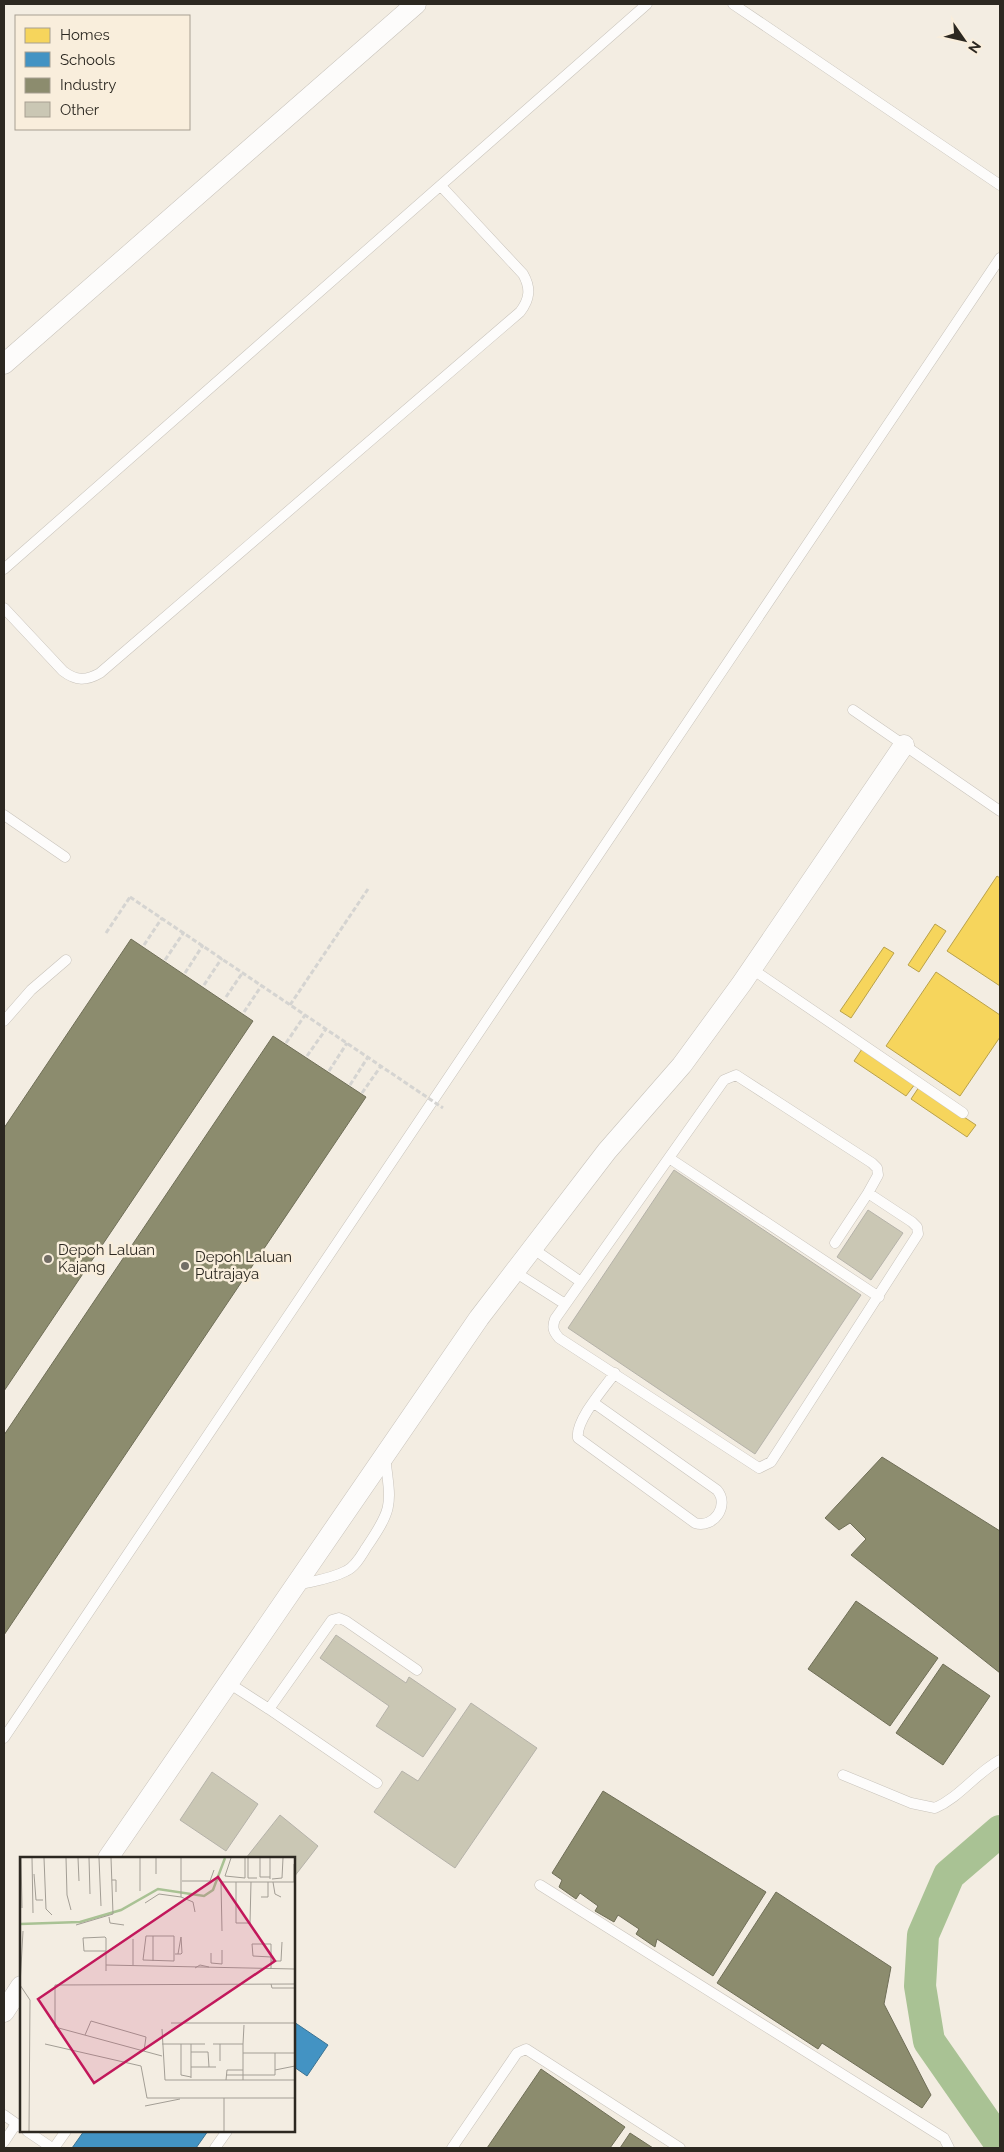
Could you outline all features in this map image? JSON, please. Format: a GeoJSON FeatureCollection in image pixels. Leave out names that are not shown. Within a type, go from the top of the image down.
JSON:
{"type":"FeatureCollection","features":[{"type":"Feature","properties":{"kind":"street"},"geometry":{"type":"LineString","coordinates":[[4,364],[416,4]]}},
{"type":"Feature","properties":{"kind":"street"},"geometry":{"type":"LineString","coordinates":[[109,1857],[227,1682],[297,1585],[479,1318],[607,1151],[682,1065],[752,969],[904,745]]}},
{"type":"Feature","properties":{"kind":"street"},"geometry":{"type":"LineString","coordinates":[[4,2012],[20,1988]]}},
{"type":"Feature","properties":{"kind":"lane"},"geometry":{"type":"LineString","coordinates":[[4,569],[647,4]]}},
{"type":"Feature","properties":{"kind":"lane"},"geometry":{"type":"LineString","coordinates":[[733,4],[1000,185]]}},
{"type":"Feature","properties":{"kind":"lane"},"geometry":{"type":"LineString","coordinates":[[4,608],[63,671],[71,677],[81,680],[91,678],[100,673],[520,312],[526,304],[529,294],[528,283],[523,274],[441,186]]}},
{"type":"Feature","properties":{"kind":"lane"},"geometry":{"type":"LineString","coordinates":[[4,1738],[1000,258]]}},
{"type":"Feature","properties":{"kind":"lane"},"geometry":{"type":"LineString","coordinates":[[853,710],[1000,811]]}},
{"type":"Feature","properties":{"kind":"lane"},"geometry":{"type":"LineString","coordinates":[[4,815],[65,857]]}},
{"type":"Feature","properties":{"kind":"lane"},"geometry":{"type":"LineString","coordinates":[[4,1021],[32,990],[66,960]]}},
{"type":"Feature","properties":{"kind":"lane"},"geometry":{"type":"LineString","coordinates":[[752,969],[963,1112]]}},
{"type":"Feature","properties":{"kind":"lane"},"geometry":{"type":"LineString","coordinates":[[836,1243],[878,1175],[877,1168],[743,1077],[736,1075],[724,1080],[555,1318],[554,1332],[752,1466],[759,1468],[766,1466],[771,1462],[918,1234],[917,1227],[912,1222],[868,1193]]}},
{"type":"Feature","properties":{"kind":"lane"},"geometry":{"type":"LineString","coordinates":[[670,1158],[879,1296]]}},
{"type":"Feature","properties":{"kind":"lane"},"geometry":{"type":"LineString","coordinates":[[532,1248],[581,1282]]}},
{"type":"Feature","properties":{"kind":"lane"},"geometry":{"type":"LineString","coordinates":[[515,1272],[565,1304]]}},
{"type":"Feature","properties":{"kind":"lane"},"geometry":{"type":"LineString","coordinates":[[594,1403],[722,1495],[723,1502],[714,1519],[709,1524],[695,1523],[583,1444],[578,1438],[577,1432],[594,1403],[614,1373]]}},
{"type":"Feature","properties":{"kind":"lane"},"geometry":{"type":"LineString","coordinates":[[297,1585],[349,1570],[363,1553],[389,1510],[390,1498],[385,1456]]}},
{"type":"Feature","properties":{"kind":"lane"},"geometry":{"type":"LineString","coordinates":[[269,1709],[332,1620],[339,1618],[417,1670]]}},
{"type":"Feature","properties":{"kind":"lane"},"geometry":{"type":"LineString","coordinates":[[227,1682],[377,1782]]}},
{"type":"Feature","properties":{"kind":"lane"},"geometry":{"type":"LineString","coordinates":[[844,1775],[910,1802],[935,1808],[956,1796],[975,1778],[1000,1760]]}},
{"type":"Feature","properties":{"kind":"lane"},"geometry":{"type":"LineString","coordinates":[[540,1885],[944,2138],[949,2148]]}},
{"type":"Feature","properties":{"kind":"lane"},"geometry":{"type":"LineString","coordinates":[[452,2148],[517,2054],[526,2049],[680,2148]]}},
{"type":"Feature","properties":{"kind":"lane"},"geometry":{"type":"LineString","coordinates":[[4,2115],[19,2126],[4,2142]]}},
{"type":"Feature","properties":{"kind":"lane"},"geometry":{"type":"LineString","coordinates":[[28,2132],[53,2148],[65,2132]]}},
{"type":"Feature","properties":{"kind":"lane"},"geometry":{"type":"LineString","coordinates":[[215,2148],[226,2132]]}},
{"type":"Feature","properties":{"kind":"path"},"geometry":{"type":"LineString","coordinates":[[290,1005],[368,889]]}},
{"type":"Feature","properties":{"kind":"path"},"geometry":{"type":"LineString","coordinates":[[106,933],[130,897],[443,1108]]}},
{"type":"Feature","properties":{"kind":"path"},"geometry":{"type":"LineString","coordinates":[[144,945],[162,918]]}},
{"type":"Feature","properties":{"kind":"path"},"geometry":{"type":"LineString","coordinates":[[165,960],[184,932]]}},
{"type":"Feature","properties":{"kind":"path"},"geometry":{"type":"LineString","coordinates":[[185,973],[203,945]]}},
{"type":"Feature","properties":{"kind":"path"},"geometry":{"type":"LineString","coordinates":[[204,986],[222,958]]}},
{"type":"Feature","properties":{"kind":"path"},"geometry":{"type":"LineString","coordinates":[[226,997],[243,972]]}},
{"type":"Feature","properties":{"kind":"path"},"geometry":{"type":"LineString","coordinates":[[244,1012],[262,985]]}},
{"type":"Feature","properties":{"kind":"path"},"geometry":{"type":"LineString","coordinates":[[286,1043],[305,1015]]}},
{"type":"Feature","properties":{"kind":"path"},"geometry":{"type":"LineString","coordinates":[[308,1056],[326,1029]]}},
{"type":"Feature","properties":{"kind":"path"},"geometry":{"type":"LineString","coordinates":[[329,1071],[347,1043]]}},
{"type":"Feature","properties":{"kind":"path"},"geometry":{"type":"LineString","coordinates":[[350,1085],[368,1057]]}},
{"type":"Feature","properties":{"kind":"path"},"geometry":{"type":"LineString","coordinates":[[362,1093],[381,1066]]}},
{"type":"Feature","properties":{"kind":"building: Homes"},"geometry":{"type":"Polygon","coordinates":[[[997,876],[1000,878],[1000,986],[947,951],[997,876]]]}},
{"type":"Feature","properties":{"kind":"building: Homes"},"geometry":{"type":"Polygon","coordinates":[[[935,924],[946,931],[919,972],[908,965],[935,924]]]}},
{"type":"Feature","properties":{"kind":"building: Homes"},"geometry":{"type":"Polygon","coordinates":[[[884,947],[894,953],[851,1018],[840,1011],[884,947]]]}},
{"type":"Feature","properties":{"kind":"building: Homes"},"geometry":{"type":"Polygon","coordinates":[[[936,972],[1000,1015],[1000,1037],[960,1096],[886,1046],[936,972]]]}},
{"type":"Feature","properties":{"kind":"building: Homes"},"geometry":{"type":"Polygon","coordinates":[[[862,1049],[915,1084],[906,1096],[854,1061],[862,1049]]]}},
{"type":"Feature","properties":{"kind":"building: Homes"},"geometry":{"type":"Polygon","coordinates":[[[919,1087],[976,1125],[967,1137],[911,1099],[919,1087]]]}},
{"type":"Feature","properties":{"kind":"building: Schools"},"geometry":{"type":"Polygon","coordinates":[[[295,2023],[328,2045],[307,2076],[295,2068],[295,2023]]]}},
{"type":"Feature","properties":{"kind":"building: Schools"},"geometry":{"type":"Polygon","coordinates":[[[83,2132],[207,2132],[196,2148],[72,2148],[83,2132]]]}},
{"type":"Feature","properties":{"kind":"building: Industry","name":"Depoh Laluan Kajang"},"geometry":{"type":"Polygon","coordinates":[[[131,939],[253,1021],[4,1391],[4,1128],[131,939]]]}},
{"type":"Feature","properties":{"kind":"building: Industry","name":"Depoh Laluan Putrajaya"},"geometry":{"type":"Polygon","coordinates":[[[273,1036],[366,1097],[4,1635],[4,1435],[273,1036]]]}},
{"type":"Feature","properties":{"kind":"building: Industry"},"geometry":{"type":"Polygon","coordinates":[[[882,1457],[1000,1531],[1000,1673],[851,1555],[866,1539],[850,1523],[839,1530],[825,1518],[882,1457]]]}},
{"type":"Feature","properties":{"kind":"building: Industry"},"geometry":{"type":"Polygon","coordinates":[[[856,1601],[938,1658],[890,1726],[808,1669],[856,1601]]]}},
{"type":"Feature","properties":{"kind":"building: Industry"},"geometry":{"type":"Polygon","coordinates":[[[943,1664],[990,1696],[943,1765],[896,1733],[943,1664]]]}},
{"type":"Feature","properties":{"kind":"building: Industry"},"geometry":{"type":"Polygon","coordinates":[[[603,1791],[766,1892],[713,1976],[657,1939],[655,1947],[636,1934],[639,1929],[618,1915],[614,1922],[595,1911],[598,1906],[580,1893],[576,1899],[559,1887],[562,1880],[552,1873],[603,1791]]]}},
{"type":"Feature","properties":{"kind":"building: Industry"},"geometry":{"type":"Polygon","coordinates":[[[776,1892],[891,1967],[884,2004],[931,2095],[922,2108],[822,2043],[818,2049],[717,1983],[776,1892]]]}},
{"type":"Feature","properties":{"kind":"building: Industry"},"geometry":{"type":"Polygon","coordinates":[[[541,2069],[625,2127],[610,2148],[487,2148],[541,2069]]]}},
{"type":"Feature","properties":{"kind":"building: Industry"},"geometry":{"type":"Polygon","coordinates":[[[630,2133],[653,2148],[620,2148],[630,2133]]]}},
{"type":"Feature","properties":{"kind":"building: Other"},"geometry":{"type":"Polygon","coordinates":[[[674,1170],[861,1295],[755,1454],[568,1328],[674,1170]]]}},
{"type":"Feature","properties":{"kind":"building: Other"},"geometry":{"type":"Polygon","coordinates":[[[868,1210],[903,1233],[871,1280],[837,1257],[868,1210]]]}},
{"type":"Feature","properties":{"kind":"building: Other"},"geometry":{"type":"Polygon","coordinates":[[[336,1635],[406,1683],[409,1677],[456,1709],[423,1757],[376,1726],[389,1706],[320,1658],[336,1635]]]}},
{"type":"Feature","properties":{"kind":"building: Other"},"geometry":{"type":"Polygon","coordinates":[[[471,1703],[537,1748],[455,1868],[374,1812],[402,1771],[418,1781],[471,1703]]]}},
{"type":"Feature","properties":{"kind":"building: Other"},"geometry":{"type":"Polygon","coordinates":[[[212,1772],[258,1804],[226,1851],[180,1820],[212,1772]]]}},
{"type":"Feature","properties":{"kind":"building: Other"},"geometry":{"type":"Polygon","coordinates":[[[280,1815],[318,1846],[295,1876],[295,1857],[247,1857],[280,1815]]]}},
{"type":"Feature","properties":{"kind":"waterway"},"geometry":{"type":"LineString","coordinates":[[1000,1831],[949,1875],[923,1935],[920,1986],[929,2041],[1000,2143]]}},
{"type":"Feature","properties":{"kind":"place","name":"Depoh Laluan Kajang"},"geometry":{"type":"Point","coordinates":[48,1259]}},
{"type":"Feature","properties":{"kind":"place","name":"Depoh Laluan Putrajaya"},"geometry":{"type":"Point","coordinates":[185,1266]}}]}
